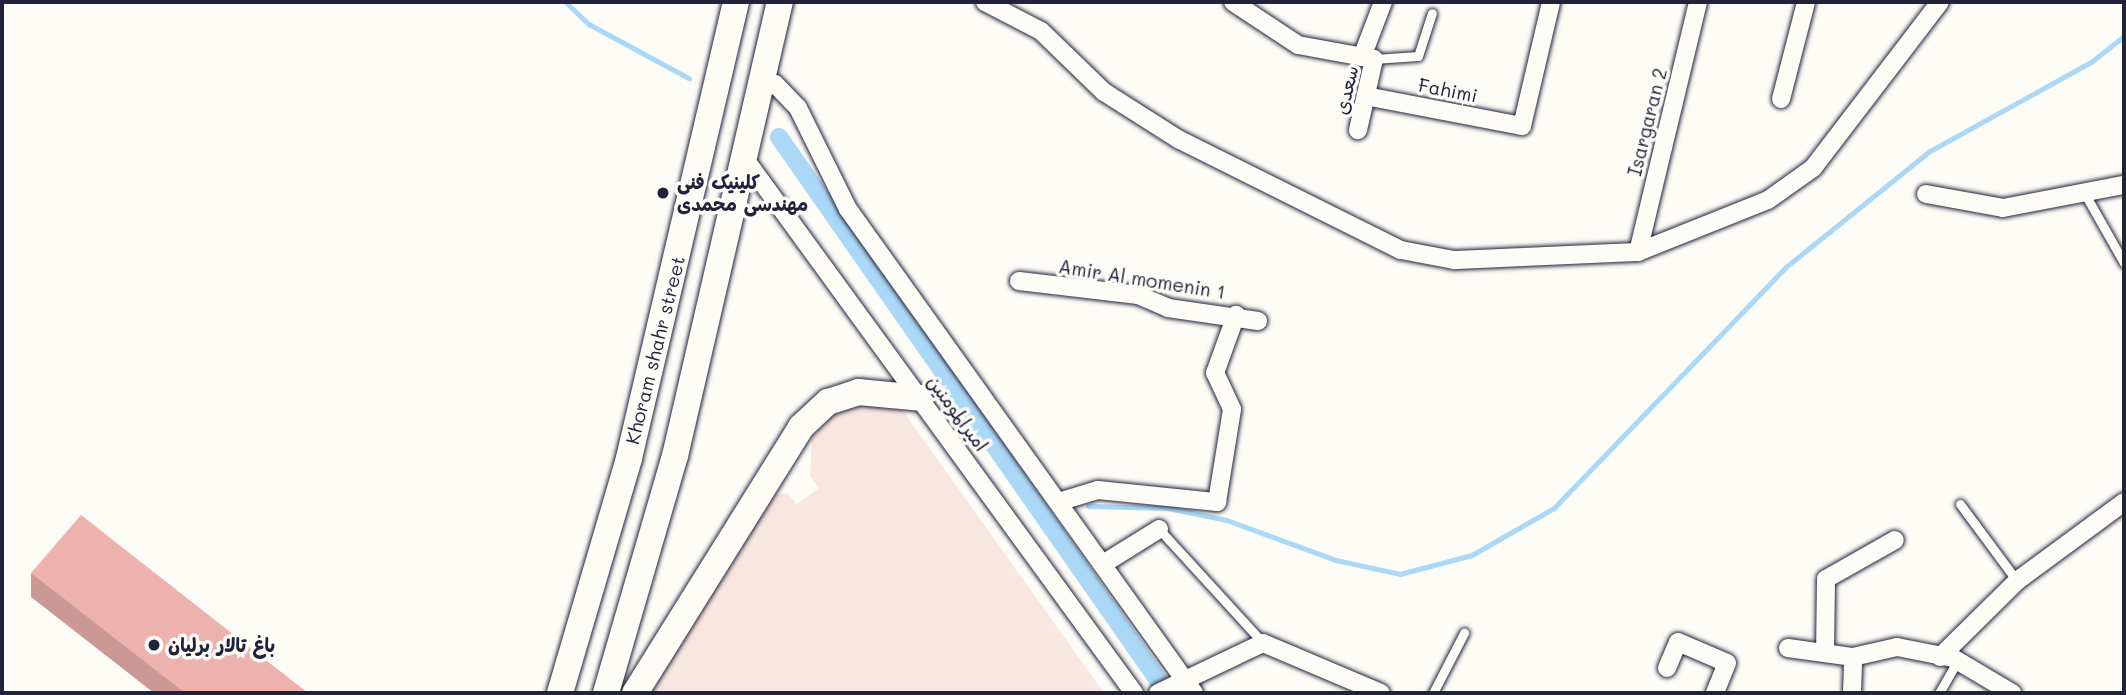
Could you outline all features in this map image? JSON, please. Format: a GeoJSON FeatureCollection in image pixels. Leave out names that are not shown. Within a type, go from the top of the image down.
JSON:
{"type":"FeatureCollection","features":[{"type":"Feature","properties":{"kind":"main road","name":"Khoram shahr street"},"geometry":{"type":"LineString","coordinates":[[560,693],[629,458],[736,2]]}},
{"type":"Feature","properties":{"kind":"main road"},"geometry":{"type":"LineString","coordinates":[[606,693],[675,456],[765,83],[780,2]]}},
{"type":"Feature","properties":{"kind":"main road"},"geometry":{"type":"LineString","coordinates":[[635,693],[801,427],[828,402],[858,392],[921,398]]}},
{"type":"Feature","properties":{"kind":"street"},"geometry":{"type":"LineString","coordinates":[[985,2],[1041,31],[1104,92],[1178,139],[1401,250],[1454,261],[1638,252],[1688,237],[1795,184],[1883,82],[1940,2]]}},
{"type":"Feature","properties":{"kind":"street"},"geometry":{"type":"LineString","coordinates":[[1233,2],[1286,38],[1368,58]]}},
{"type":"Feature","properties":{"kind":"street","name":"سعدی"},"geometry":{"type":"LineString","coordinates":[[1358,130],[1366,96],[1368,58],[1383,2]]}},
{"type":"Feature","properties":{"kind":"street","name":"Fahimi"},"geometry":{"type":"LineString","coordinates":[[1366,96],[1522,126],[1551,2]]}},
{"type":"Feature","properties":{"kind":"street","name":"Isargaran 2"},"geometry":{"type":"LineString","coordinates":[[1638,252],[1698,2]]}},
{"type":"Feature","properties":{"kind":"street"},"geometry":{"type":"LineString","coordinates":[[1781,99],[1805,2]]}},
{"type":"Feature","properties":{"kind":"street"},"geometry":{"type":"LineString","coordinates":[[765,83],[798,108],[848,209],[1194,693]]}},
{"type":"Feature","properties":{"kind":"street","name":"امیرالمومنین"},"geometry":{"type":"LineString","coordinates":[[746,159],[1134,693]]}},
{"type":"Feature","properties":{"kind":"street"},"geometry":{"type":"LineString","coordinates":[[1926,194],[2003,208],[2086,196],[2124,185]]}},
{"type":"Feature","properties":{"kind":"street","name":"Amir Al momenin 1"},"geometry":{"type":"LineString","coordinates":[[1018,281],[1236,315],[1258,321]]}},
{"type":"Feature","properties":{"kind":"street"},"geometry":{"type":"LineString","coordinates":[[1058,502],[1098,490],[1217,502],[1232,409],[1215,373],[1236,315]]}},
{"type":"Feature","properties":{"kind":"street"},"geometry":{"type":"LineString","coordinates":[[1949,659],[2017,581],[2124,502]]}},
{"type":"Feature","properties":{"kind":"street"},"geometry":{"type":"LineString","coordinates":[[1103,564],[1159,529]]}},
{"type":"Feature","properties":{"kind":"street"},"geometry":{"type":"LineString","coordinates":[[1825,653],[1826,579],[1895,540]]}},
{"type":"Feature","properties":{"kind":"street"},"geometry":{"type":"LineString","coordinates":[[1667,668],[1678,642],[1727,663],[1715,693]]}},
{"type":"Feature","properties":{"kind":"street"},"geometry":{"type":"LineString","coordinates":[[1158,693],[1183,678],[1263,643],[1381,693]]}},
{"type":"Feature","properties":{"kind":"street"},"geometry":{"type":"LineString","coordinates":[[1788,648],[1853,657],[1897,647],[1949,659],[2012,693]]}},
{"type":"Feature","properties":{"kind":"street"},"geometry":{"type":"LineString","coordinates":[[1852,693],[1853,657]]}},
{"type":"Feature","properties":{"kind":"lane"},"geometry":{"type":"LineString","coordinates":[[1368,58],[1418,57],[1432,13]]}},
{"type":"Feature","properties":{"kind":"lane"},"geometry":{"type":"LineString","coordinates":[[2086,196],[2124,263]]}},
{"type":"Feature","properties":{"kind":"lane"},"geometry":{"type":"LineString","coordinates":[[1960,504],[2017,581]]}},
{"type":"Feature","properties":{"kind":"lane"},"geometry":{"type":"LineString","coordinates":[[1159,529],[1263,643]]}},
{"type":"Feature","properties":{"kind":"lane"},"geometry":{"type":"LineString","coordinates":[[1433,693],[1464,633]]}},
{"type":"Feature","properties":{"kind":"lane"},"geometry":{"type":"LineString","coordinates":[[1939,693],[1949,659]]}},
{"type":"Feature","properties":{"kind":"shaded area"},"geometry":{"type":"Polygon","coordinates":[[[874,401],[903,411],[1104,693],[650,693],[770,495],[787,493],[797,504],[819,488],[810,476],[812,439],[837,409],[874,401]]]}},
{"type":"Feature","properties":{"kind":"building","name":"باغ تالار برلیان"},"geometry":{"type":"Polygon","coordinates":[[[81,515],[308,693],[185,693],[31,573],[81,515]]]}},
{"type":"Feature","properties":{"kind":"waterway"},"geometry":{"type":"LineString","coordinates":[[566,2],[589,24],[689,78]]}},
{"type":"Feature","properties":{"kind":"waterway"},"geometry":{"type":"LineString","coordinates":[[1088,506],[1168,508],[1227,520],[1336,560],[1400,574],[1472,555],[1554,508],[1786,267],[1930,151],[2091,62],[2124,36]]}},
{"type":"Feature","properties":{"kind":"waterway"},"geometry":{"type":"LineString","coordinates":[[779,137],[1167,693]]}},
{"type":"Feature","properties":{"kind":"place","name":"کلینیک فنی مهندسی محمدی"},"geometry":{"type":"Point","coordinates":[663,193]}},
{"type":"Feature","properties":{"kind":"place","name":"باغ تالار برلیان"},"geometry":{"type":"Point","coordinates":[154,645]}}]}
